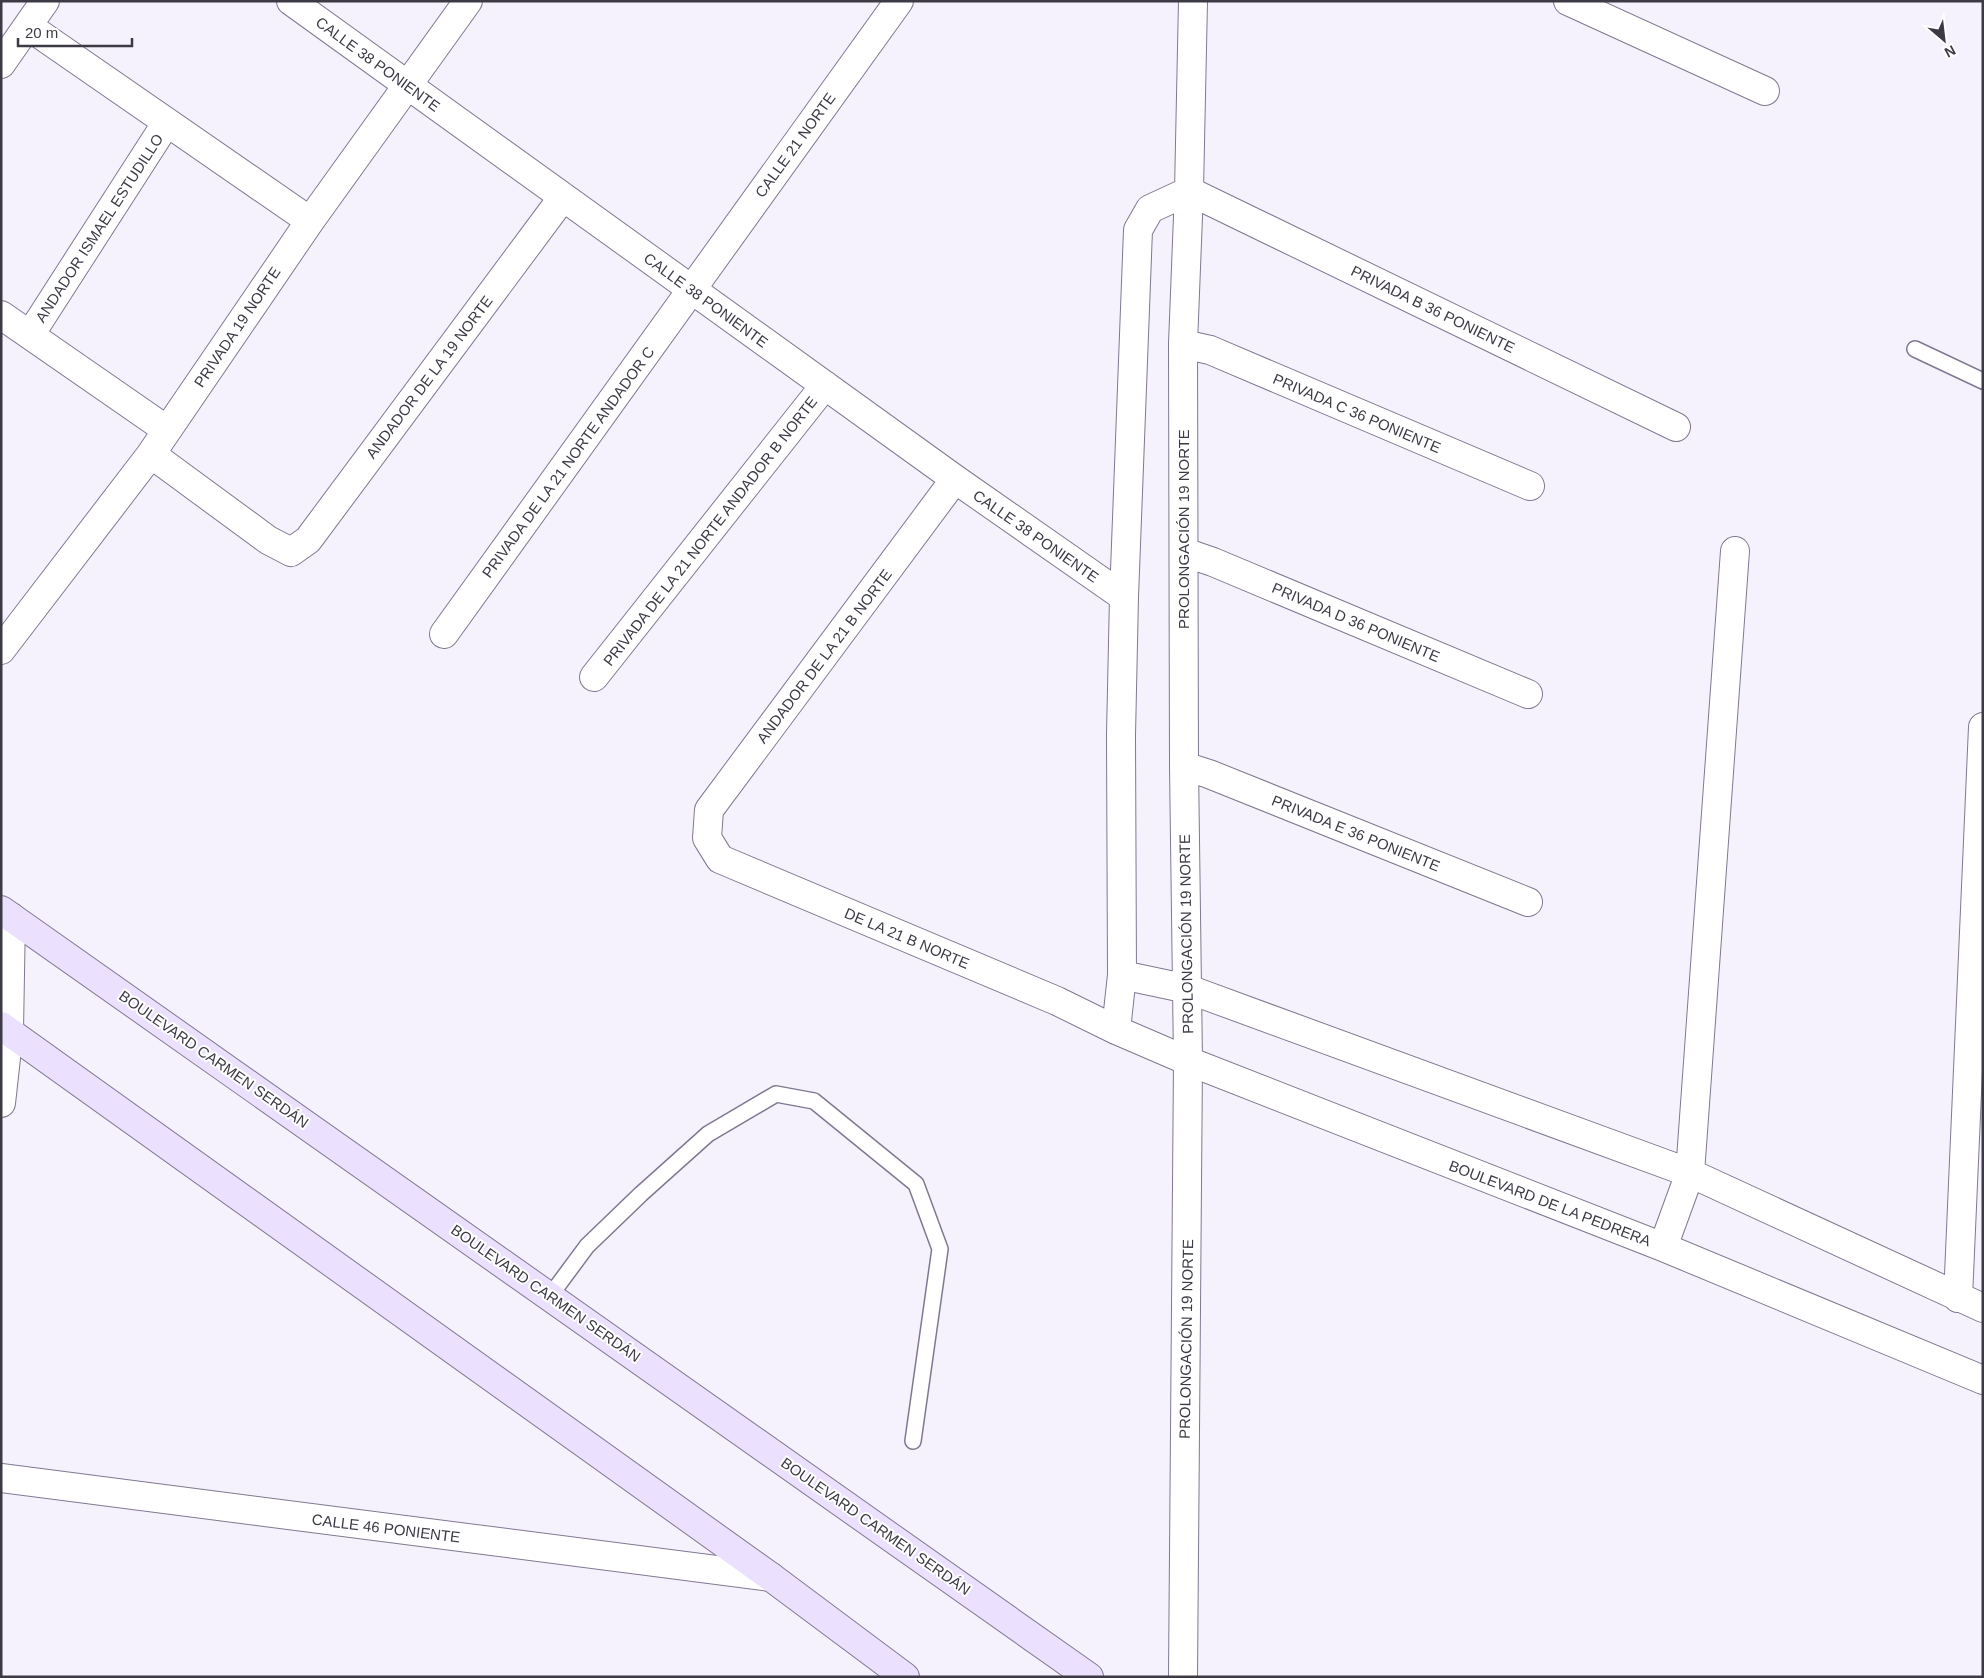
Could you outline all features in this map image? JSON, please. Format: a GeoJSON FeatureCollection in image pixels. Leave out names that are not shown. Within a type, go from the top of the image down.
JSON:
{"type":"FeatureCollection","features":[{"type":"Feature","properties":{"kind":"main road","name":"BOULEVARD CARMEN SERDÁN"},"geometry":{"type":"LineString","coordinates":[[6,913],[1089,1677]]}},
{"type":"Feature","properties":{"kind":"main road"},"geometry":{"type":"LineString","coordinates":[[5,1029],[772,1577],[905,1677]]}},
{"type":"Feature","properties":{"kind":"street"},"geometry":{"type":"LineString","coordinates":[[1,64],[45,1]]}},
{"type":"Feature","properties":{"kind":"street","name":"CALLE 38 PONIENTE"},"geometry":{"type":"LineString","coordinates":[[291,1],[955,479],[1124,597]]}},
{"type":"Feature","properties":{"kind":"street","name":"PRIVADA 19 NORTE"},"geometry":{"type":"LineString","coordinates":[[1,650],[151,454],[310,221],[468,1]]}},
{"type":"Feature","properties":{"kind":"street","name":"CALLE 21 NORTE"},"geometry":{"type":"LineString","coordinates":[[692,290],[899,1]]}},
{"type":"Feature","properties":{"kind":"street","name":"PROLONGACIÓN 19 NORTE"},"geometry":{"type":"LineString","coordinates":[[1182,1677],[1188,1061],[1184,766],[1183,344],[1194,1]]}},
{"type":"Feature","properties":{"kind":"street"},"geometry":{"type":"LineString","coordinates":[[1568,1],[1765,91]]}},
{"type":"Feature","properties":{"kind":"street"},"geometry":{"type":"LineString","coordinates":[[28,26],[310,221]]}},
{"type":"Feature","properties":{"kind":"street","name":"ANDADOR ISMAEL ESTUDILLO"},"geometry":{"type":"LineString","coordinates":[[30,335],[167,122]]}},
{"type":"Feature","properties":{"kind":"street"},"geometry":{"type":"LineString","coordinates":[[1116,1030],[1122,975],[1121,735],[1124,597],[1138,230],[1150,209],[1189,191]]}},
{"type":"Feature","properties":{"kind":"street","name":"PRIVADA B 36 PONIENTE"},"geometry":{"type":"LineString","coordinates":[[1189,191],[1676,427]]}},
{"type":"Feature","properties":{"kind":"street","name":"ANDADOR DE LA 19 NORTE"},"geometry":{"type":"LineString","coordinates":[[151,454],[268,540],[291,552],[308,540],[563,197]]}},
{"type":"Feature","properties":{"kind":"street","name":"PRIVADA DE LA 21 NORTE ANDADOR C"},"geometry":{"type":"LineString","coordinates":[[444,634],[692,290]]}},
{"type":"Feature","properties":{"kind":"street"},"geometry":{"type":"LineString","coordinates":[[1,315],[167,430]]}},
{"type":"Feature","properties":{"kind":"street","name":"PRIVADA C 36 PONIENTE"},"geometry":{"type":"LineString","coordinates":[[1183,344],[1210,350],[1530,486]]}},
{"type":"Feature","properties":{"kind":"street","name":"PRIVADA DE LA 21 NORTE ANDADOR B NORTE"},"geometry":{"type":"LineString","coordinates":[[594,677],[825,385]]}},
{"type":"Feature","properties":{"kind":"street","name":"ANDADOR DE LA 21 B NORTE"},"geometry":{"type":"LineString","coordinates":[[707,838],[709,810],[955,479]]}},
{"type":"Feature","properties":{"kind":"street","name":"PRIVADA D 36 PONIENTE"},"geometry":{"type":"LineString","coordinates":[[1184,552],[1213,562],[1528,694]]}},
{"type":"Feature","properties":{"kind":"street"},"geometry":{"type":"LineString","coordinates":[[1663,1247],[1690,1173],[1735,552]]}},
{"type":"Feature","properties":{"kind":"street"},"geometry":{"type":"LineString","coordinates":[[1122,975],[1188,989],[1690,1173],[1971,1303],[1983,727]]}},
{"type":"Feature","properties":{"kind":"street","name":"PRIVADA E 36 PONIENTE"},"geometry":{"type":"LineString","coordinates":[[1184,766],[1209,774],[1528,902]]}},
{"type":"Feature","properties":{"kind":"street","name":"DE LA 21 B NORTE"},"geometry":{"type":"LineString","coordinates":[[707,838],[720,858],[1057,1001],[1116,1030]]}},
{"type":"Feature","properties":{"kind":"street"},"geometry":{"type":"LineString","coordinates":[[1,1103],[5,1029],[6,913]]}},
{"type":"Feature","properties":{"kind":"street","name":"BOULEVARD DE LA PEDRERA"},"geometry":{"type":"LineString","coordinates":[[1116,1030],[1188,1061],[1663,1247],[1983,1380]]}},
{"type":"Feature","properties":{"kind":"street","name":"CALLE 46 PONIENTE"},"geometry":{"type":"LineString","coordinates":[[1,1478],[772,1577]]}},
{"type":"Feature","properties":{"kind":"lane"},"geometry":{"type":"LineString","coordinates":[[1915,349],[1983,380]]}},
{"type":"Feature","properties":{"kind":"lane"},"geometry":{"type":"LineString","coordinates":[[550,1296],[587,1246],[708,1134],[776,1094],[814,1101],[916,1184],[940,1249],[913,1441]]}}]}
